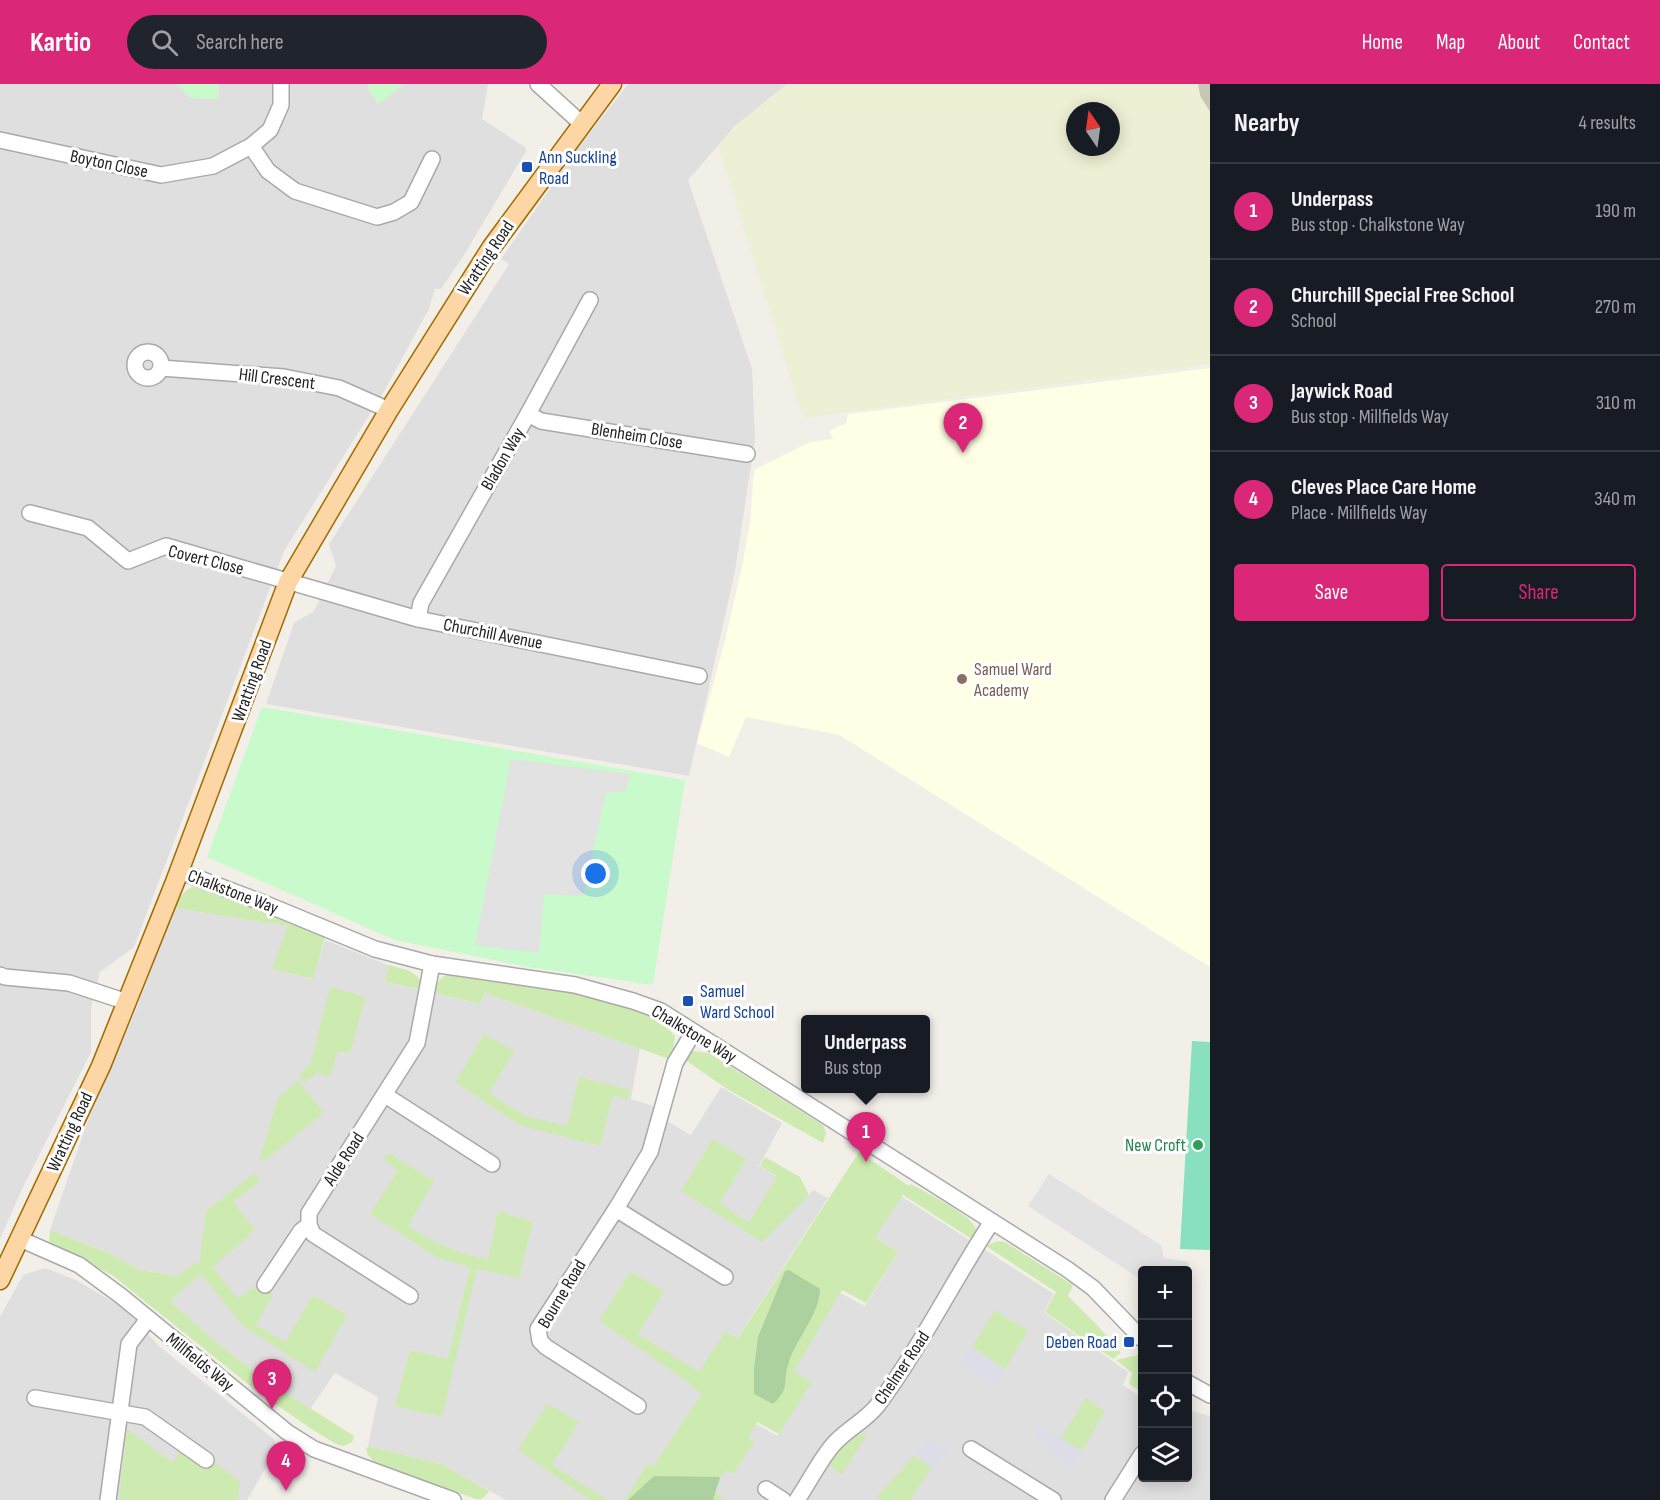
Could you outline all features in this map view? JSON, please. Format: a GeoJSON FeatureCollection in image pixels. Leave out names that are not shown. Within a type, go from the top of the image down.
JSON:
{"type":"FeatureCollection","features":[{"type":"Feature","properties":{"kind":"main road","name":"Wratting Road"},"geometry":{"type":"LineString","coordinates":[[0,1280],[101,1066],[244,704],[288,582],[389,410],[491,248],[612,84]]}},
{"type":"Feature","properties":{"kind":"street","name":"Boyton Close"},"geometry":{"type":"LineString","coordinates":[[0,140],[161,175],[213,166],[250,146],[270,130],[281,105],[281,84]]}},
{"type":"Feature","properties":{"kind":"street"},"geometry":{"type":"LineString","coordinates":[[538,84],[582,124]]}},
{"type":"Feature","properties":{"kind":"street"},"geometry":{"type":"LineString","coordinates":[[250,146],[268,171],[295,191],[377,217],[394,212],[411,202],[432,159]]}},
{"type":"Feature","properties":{"kind":"street","name":"Bladon Way"},"geometry":{"type":"LineString","coordinates":[[418,619],[421,603],[590,300]]}},
{"type":"Feature","properties":{"kind":"street","name":"Hill Crescent"},"geometry":{"type":"LineString","coordinates":[[161,368],[284,377],[339,388],[389,410]]}},
{"type":"Feature","properties":{"kind":"street","name":"Blenheim Close"},"geometry":{"type":"LineString","coordinates":[[528,414],[541,421],[747,454]]}},
{"type":"Feature","properties":{"kind":"street","name":"Covert Close"},"geometry":{"type":"LineString","coordinates":[[30,513],[88,528],[128,561],[166,546],[288,582]]}},
{"type":"Feature","properties":{"kind":"street","name":"Churchill Avenue"},"geometry":{"type":"LineString","coordinates":[[288,582],[418,619],[699,676]]}},
{"type":"Feature","properties":{"kind":"street","name":"Chalkstone Way"},"geometry":{"type":"LineString","coordinates":[[179,872],[261,902],[375,949],[432,964],[575,985],[661,1011],[1067,1269],[1093,1288],[1138,1334]]}},
{"type":"Feature","properties":{"kind":"street","name":"Alde Road"},"geometry":{"type":"LineString","coordinates":[[265,1285],[301,1231],[309,1225],[309,1213],[417,1043],[432,964]]}},
{"type":"Feature","properties":{"kind":"street"},"geometry":{"type":"LineString","coordinates":[[0,975],[69,983],[127,1002]]}},
{"type":"Feature","properties":{"kind":"street","name":"Bourne Road"},"geometry":{"type":"LineString","coordinates":[[638,1406],[546,1347],[540,1341],[538,1329],[650,1152],[675,1063],[693,1033]]}},
{"type":"Feature","properties":{"kind":"street"},"geometry":{"type":"LineString","coordinates":[[385,1095],[492,1164]]}},
{"type":"Feature","properties":{"kind":"street"},"geometry":{"type":"LineString","coordinates":[[616,1209],[725,1277]]}},
{"type":"Feature","properties":{"kind":"street","name":"Chelmer Road"},"geometry":{"type":"LineString","coordinates":[[797,1500],[832,1446],[867,1418],[876,1406],[921,1341],[992,1223]]}},
{"type":"Feature","properties":{"kind":"street"},"geometry":{"type":"LineString","coordinates":[[309,1225],[313,1234],[410,1296]]}},
{"type":"Feature","properties":{"kind":"street","name":"Millfields Way"},"geometry":{"type":"LineString","coordinates":[[20,1239],[79,1265],[287,1432],[315,1449],[453,1500]]}},
{"type":"Feature","properties":{"kind":"street"},"geometry":{"type":"LineString","coordinates":[[108,1500],[129,1344],[148,1319]]}},
{"type":"Feature","properties":{"kind":"street"},"geometry":{"type":"LineString","coordinates":[[1192,1385],[1210,1395]]}},
{"type":"Feature","properties":{"kind":"street"},"geometry":{"type":"LineString","coordinates":[[35,1398],[146,1417],[206,1460]]}},
{"type":"Feature","properties":{"kind":"street"},"geometry":{"type":"LineString","coordinates":[[970,1449],[1053,1500]]}},
{"type":"Feature","properties":{"kind":"street"},"geometry":{"type":"LineString","coordinates":[[1113,1500],[1138,1462]]}},
{"type":"Feature","properties":{"kind":"street"},"geometry":{"type":"LineString","coordinates":[[766,1489],[783,1500]]}},
{"type":"Feature","properties":{"kind":"shaded area"},"geometry":{"type":"Polygon","coordinates":[[[0,84],[176,84],[191,98],[218,99],[219,84],[366,84],[378,104],[404,84],[488,84],[482,119],[525,147],[526,151],[464,255],[441,289],[435,289],[429,309],[383,393],[284,551],[134,947],[100,972],[91,1008],[91,1052],[22,1189],[0,1239],[0,84]]]}},
{"type":"Feature","properties":{"kind":"shaded area"},"geometry":{"type":"Polygon","coordinates":[[[628,84],[787,84],[734,127],[688,180],[752,369],[755,439],[735,571],[689,776],[266,704],[294,623],[314,611],[336,566],[329,544],[509,264],[501,259],[578,148],[628,84]]]}},
{"type":"Feature","properties":{"kind":"shaded area"},"geometry":{"type":"Polygon","coordinates":[[[787,84],[1198,84],[1200,96],[1210,112],[1210,364],[803,418],[718,146],[734,127],[787,84]]]}},
{"type":"Feature","properties":{"kind":"shaded area"},"geometry":{"type":"Polygon","coordinates":[[[1198,84],[1210,84],[1210,112],[1200,96],[1198,84]]]}},
{"type":"Feature","properties":{"kind":"shaded area","name":"Samuel Ward Academy"},"geometry":{"type":"Polygon","coordinates":[[[1210,368],[1210,967],[839,735],[746,717],[729,757],[697,743],[725,641],[743,562],[750,523],[754,470],[810,442],[833,439],[829,431],[846,423],[848,414],[1210,368]]]}},
{"type":"Feature","properties":{"kind":"shaded area"},"geometry":{"type":"Polygon","coordinates":[[[511,759],[630,774],[626,791],[606,793],[583,896],[544,894],[539,953],[475,945],[511,759]]]}},
{"type":"Feature","properties":{"kind":"shaded area"},"geometry":{"type":"Polygon","coordinates":[[[174,908],[289,926],[273,969],[312,979],[325,940],[388,965],[385,982],[480,1004],[485,993],[640,1048],[631,1099],[653,1106],[665,1120],[691,1135],[721,1087],[782,1123],[759,1166],[809,1195],[813,1190],[828,1198],[633,1500],[506,1500],[442,1464],[368,1446],[378,1397],[335,1373],[310,1409],[261,1377],[221,1346],[170,1301],[178,1276],[140,1270],[111,1254],[50,1230],[88,1120],[136,1010],[174,908]]]}},
{"type":"Feature","properties":{"kind":"shaded area"},"geometry":{"type":"Polygon","coordinates":[[[1049,1174],[1161,1245],[1164,1258],[1189,1262],[1189,1266],[1138,1266],[1138,1277],[1028,1206],[1049,1174]]]}},
{"type":"Feature","properties":{"kind":"shaded area"},"geometry":{"type":"Polygon","coordinates":[[[899,1195],[1054,1294],[1044,1312],[1128,1372],[1123,1385],[1138,1395],[1138,1482],[1192,1482],[1192,1411],[1210,1416],[1210,1500],[723,1500],[703,1487],[744,1417],[777,1436],[810,1382],[782,1365],[831,1288],[865,1306],[898,1252],[870,1233],[899,1195]]]}},
{"type":"Feature","properties":{"kind":"shaded area"},"geometry":{"type":"Polygon","coordinates":[[[45,1268],[76,1280],[125,1309],[159,1346],[275,1440],[273,1455],[247,1500],[0,1500],[0,1317],[23,1275],[45,1268]]]}},
{"type":"Feature","properties":{"kind":"shaded area"},"geometry":{"type":"Polygon","coordinates":[[[971,1348],[1005,1370],[995,1385],[958,1365],[971,1348]]]}},
{"type":"Feature","properties":{"kind":"shaded area"},"geometry":{"type":"Polygon","coordinates":[[[1040,1425],[1082,1451],[1072,1468],[1053,1456],[1033,1433],[1040,1425]]]}},
{"type":"Feature","properties":{"kind":"shaded area"},"geometry":{"type":"Polygon","coordinates":[[[929,1437],[948,1449],[934,1468],[914,1455],[929,1437]]]}},
{"type":"Feature","properties":{"kind":"green space"},"geometry":{"type":"Polygon","coordinates":[[[176,84],[219,84],[218,99],[191,98],[176,84]]]}},
{"type":"Feature","properties":{"kind":"green space"},"geometry":{"type":"Polygon","coordinates":[[[366,84],[404,84],[378,104],[366,84]]]}},
{"type":"Feature","properties":{"kind":"green space"},"geometry":{"type":"Polygon","coordinates":[[[262,707],[685,780],[653,985],[528,967],[395,940],[207,857],[262,707]]]}},
{"type":"Feature","properties":{"kind":"green space"},"geometry":{"type":"Polygon","coordinates":[[[192,887],[203,888],[325,937],[313,979],[272,969],[288,926],[174,908],[181,896],[192,887]]]}},
{"type":"Feature","properties":{"kind":"green space"},"geometry":{"type":"Polygon","coordinates":[[[388,965],[411,972],[419,979],[422,990],[385,982],[388,965]]]}},
{"type":"Feature","properties":{"kind":"green space"},"geometry":{"type":"Polygon","coordinates":[[[454,973],[594,997],[631,1007],[662,1024],[675,1036],[673,1050],[669,1059],[485,993],[480,1004],[434,993],[440,979],[454,973]]]}},
{"type":"Feature","properties":{"kind":"green space"},"geometry":{"type":"Polygon","coordinates":[[[330,987],[366,997],[350,1053],[338,1051],[330,1076],[317,1073],[303,1083],[299,1076],[311,1063],[330,987]]]}},
{"type":"Feature","properties":{"kind":"green space"},"geometry":{"type":"Polygon","coordinates":[[[484,1034],[514,1051],[489,1093],[525,1116],[567,1126],[579,1077],[630,1090],[628,1099],[613,1096],[600,1146],[519,1125],[455,1082],[484,1034]]]}},
{"type":"Feature","properties":{"kind":"green space","name":"New Croft"},"geometry":{"type":"Polygon","coordinates":[[[1192,1041],[1210,1042],[1210,1250],[1180,1249],[1192,1041]]]}},
{"type":"Feature","properties":{"kind":"green space"},"geometry":{"type":"Polygon","coordinates":[[[693,1051],[709,1053],[823,1125],[826,1133],[823,1143],[727,1089],[684,1059],[693,1051]]]}},
{"type":"Feature","properties":{"kind":"green space"},"geometry":{"type":"Polygon","coordinates":[[[298,1081],[324,1113],[264,1161],[259,1160],[278,1098],[298,1081]]]}},
{"type":"Feature","properties":{"kind":"green space"},"geometry":{"type":"Polygon","coordinates":[[[713,1139],[746,1159],[720,1203],[749,1223],[777,1176],[760,1166],[765,1157],[800,1177],[809,1195],[762,1242],[681,1191],[713,1139]]]}},
{"type":"Feature","properties":{"kind":"green space"},"geometry":{"type":"Polygon","coordinates":[[[859,1152],[909,1186],[911,1184],[946,1203],[971,1221],[976,1232],[975,1241],[903,1195],[875,1237],[898,1252],[866,1303],[842,1290],[794,1371],[812,1382],[779,1434],[757,1422],[748,1439],[754,1442],[734,1474],[725,1470],[714,1492],[726,1500],[625,1500],[647,1464],[653,1467],[702,1393],[599,1321],[630,1272],[664,1291],[638,1334],[699,1372],[725,1332],[738,1338],[859,1152]]]}},
{"type":"Feature","properties":{"kind":"green space"},"geometry":{"type":"Polygon","coordinates":[[[389,1153],[434,1181],[408,1226],[437,1243],[488,1260],[498,1211],[533,1222],[519,1278],[477,1269],[442,1417],[395,1406],[410,1350],[448,1359],[470,1267],[438,1258],[370,1214],[398,1170],[383,1159],[389,1153]]]}},
{"type":"Feature","properties":{"kind":"green space"},"geometry":{"type":"Polygon","coordinates":[[[254,1173],[260,1181],[233,1202],[255,1230],[213,1267],[238,1299],[258,1284],[273,1294],[256,1325],[285,1342],[313,1295],[347,1315],[315,1372],[244,1327],[203,1276],[200,1275],[170,1301],[221,1346],[261,1377],[354,1436],[352,1442],[344,1446],[338,1445],[313,1430],[258,1392],[112,1275],[49,1241],[50,1230],[111,1254],[140,1270],[178,1276],[195,1262],[199,1266],[206,1211],[254,1173]]]}},
{"type":"Feature","properties":{"kind":"green space"},"geometry":{"type":"Polygon","coordinates":[[[997,1241],[1005,1242],[1073,1285],[1068,1296],[1121,1353],[1113,1359],[1045,1312],[1056,1292],[986,1246],[997,1241]]]}},
{"type":"Feature","properties":{"kind":"green space"},"geometry":{"type":"Polygon","coordinates":[[[789,1270],[820,1289],[819,1299],[789,1362],[784,1389],[773,1404],[754,1394],[754,1368],[758,1337],[785,1271],[789,1270]]]}},
{"type":"Feature","properties":{"kind":"green space"},"geometry":{"type":"Polygon","coordinates":[[[995,1310],[1028,1331],[1005,1369],[972,1347],[995,1310]]]}},
{"type":"Feature","properties":{"kind":"green space"},"geometry":{"type":"Polygon","coordinates":[[[1138,1355],[1138,1390],[1129,1384],[1132,1373],[1116,1360],[1138,1355]]]}},
{"type":"Feature","properties":{"kind":"green space"},"geometry":{"type":"Polygon","coordinates":[[[1086,1398],[1105,1411],[1082,1451],[1061,1438],[1086,1398]]]}},
{"type":"Feature","properties":{"kind":"green space"},"geometry":{"type":"Polygon","coordinates":[[[547,1404],[579,1421],[552,1465],[608,1500],[590,1500],[518,1450],[547,1404]]]}},
{"type":"Feature","properties":{"kind":"green space"},"geometry":{"type":"Polygon","coordinates":[[[127,1429],[172,1462],[184,1447],[213,1461],[240,1482],[238,1500],[119,1500],[127,1429]]]}},
{"type":"Feature","properties":{"kind":"green space"},"geometry":{"type":"Polygon","coordinates":[[[853,1434],[866,1436],[842,1474],[828,1465],[853,1434]]]}},
{"type":"Feature","properties":{"kind":"green space"},"geometry":{"type":"Polygon","coordinates":[[[368,1446],[442,1464],[489,1491],[484,1497],[476,1499],[375,1463],[368,1455],[366,1450],[368,1446]]]}},
{"type":"Feature","properties":{"kind":"green space"},"geometry":{"type":"Polygon","coordinates":[[[914,1456],[932,1467],[910,1500],[881,1500],[877,1497],[914,1456]]]}},
{"type":"Feature","properties":{"kind":"green space"},"geometry":{"type":"Polygon","coordinates":[[[654,1476],[720,1477],[713,1500],[628,1500],[654,1476]]]}},
{"type":"Feature","properties":{"kind":"place","name":"Ann Suckling Road"},"geometry":{"type":"Point","coordinates":[527,167]}},
{"type":"Feature","properties":{"kind":"place","name":"Churchill Special Free School"},"geometry":{"type":"Point","coordinates":[963,453]}},
{"type":"Feature","properties":{"kind":"place","name":"Samuel Ward Academy"},"geometry":{"type":"Point","coordinates":[962,679]}},
{"type":"Feature","properties":{"kind":"place","name":"Samuel Ward School"},"geometry":{"type":"Point","coordinates":[688,1001]}},
{"type":"Feature","properties":{"kind":"place","name":"New Croft"},"geometry":{"type":"Point","coordinates":[1198,1145]}},
{"type":"Feature","properties":{"kind":"place","name":"Underpass"},"geometry":{"type":"Point","coordinates":[866,1162]}},
{"type":"Feature","properties":{"kind":"place","name":"Deben Road"},"geometry":{"type":"Point","coordinates":[1129,1342]}},
{"type":"Feature","properties":{"kind":"place","name":"Jaywick Road"},"geometry":{"type":"Point","coordinates":[272,1409]}},
{"type":"Feature","properties":{"kind":"place","name":"Cleves Place Care Home"},"geometry":{"type":"Point","coordinates":[286,1491]}}]}
